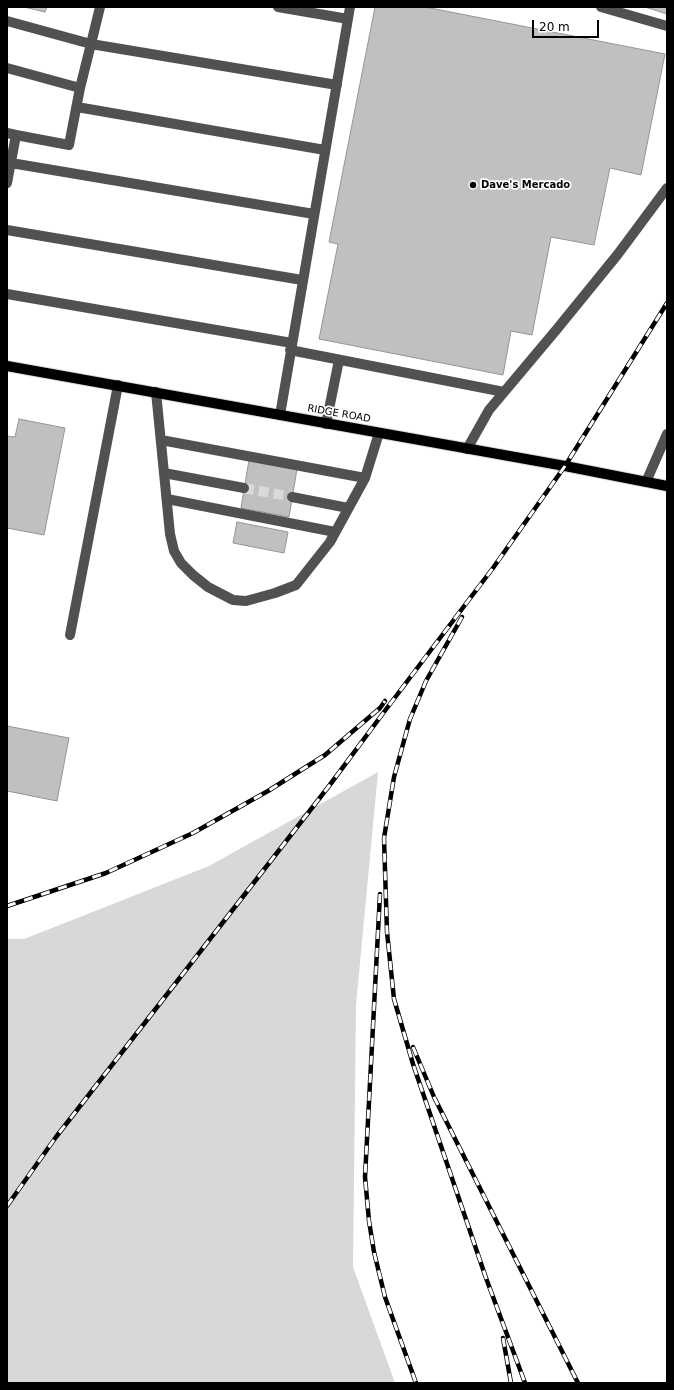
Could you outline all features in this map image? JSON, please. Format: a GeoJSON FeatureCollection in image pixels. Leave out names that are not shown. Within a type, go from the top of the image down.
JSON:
{"type":"FeatureCollection","features":[{"type":"Feature","properties":{"kind":"main road","name":"RIDGE ROAD"},"geometry":{"type":"LineString","coordinates":[[7,366],[564,466],[667,486]]}},
{"type":"Feature","properties":{"kind":"lane"},"geometry":{"type":"LineString","coordinates":[[7,183],[11,162],[11,134],[70,145],[80,88],[100,7]]}},
{"type":"Feature","properties":{"kind":"lane"},"geometry":{"type":"LineString","coordinates":[[278,7],[348,20]]}},
{"type":"Feature","properties":{"kind":"lane"},"geometry":{"type":"LineString","coordinates":[[280,415],[350,7]]}},
{"type":"Feature","properties":{"kind":"lane"},"geometry":{"type":"LineString","coordinates":[[601,7],[667,26]]}},
{"type":"Feature","properties":{"kind":"lane"},"geometry":{"type":"LineString","coordinates":[[7,21],[91,44],[337,85]]}},
{"type":"Feature","properties":{"kind":"lane"},"geometry":{"type":"LineString","coordinates":[[7,68],[80,88]]}},
{"type":"Feature","properties":{"kind":"lane"},"geometry":{"type":"LineString","coordinates":[[77,107],[325,150]]}},
{"type":"Feature","properties":{"kind":"lane"},"geometry":{"type":"LineString","coordinates":[[11,162],[314,214]]}},
{"type":"Feature","properties":{"kind":"lane"},"geometry":{"type":"LineString","coordinates":[[467,449],[489,410],[618,254],[667,188]]}},
{"type":"Feature","properties":{"kind":"lane"},"geometry":{"type":"LineString","coordinates":[[7,230],[302,280]]}},
{"type":"Feature","properties":{"kind":"lane"},"geometry":{"type":"LineString","coordinates":[[7,294],[291,347],[339,360],[504,392]]}},
{"type":"Feature","properties":{"kind":"lane"},"geometry":{"type":"LineString","coordinates":[[326,424],[339,360]]}},
{"type":"Feature","properties":{"kind":"lane"},"geometry":{"type":"LineString","coordinates":[[70,635],[118,385]]}},
{"type":"Feature","properties":{"kind":"lane"},"geometry":{"type":"LineString","coordinates":[[156,392],[174,551],[181,563],[208,587],[233,600],[246,601],[275,593],[296,584],[330,542],[365,478],[379,433]]}},
{"type":"Feature","properties":{"kind":"lane"},"geometry":{"type":"LineString","coordinates":[[646,482],[667,434]]}},
{"type":"Feature","properties":{"kind":"lane"},"geometry":{"type":"LineString","coordinates":[[161,440],[365,478]]}},
{"type":"Feature","properties":{"kind":"lane"},"geometry":{"type":"LineString","coordinates":[[164,473],[244,488]]}},
{"type":"Feature","properties":{"kind":"lane"},"geometry":{"type":"LineString","coordinates":[[292,497],[348,508]]}},
{"type":"Feature","properties":{"kind":"lane"},"geometry":{"type":"LineString","coordinates":[[167,499],[335,532]]}},
{"type":"Feature","properties":{"kind":"shaded area"},"geometry":{"type":"Polygon","coordinates":[[[378,772],[356,1005],[353,1267],[395,1383],[7,1383],[7,939],[24,939],[209,866],[378,772]]]}},
{"type":"Feature","properties":{"kind":"building"},"geometry":{"type":"Polygon","coordinates":[[[24,7],[47,7],[45,12],[24,7]]]}},
{"type":"Feature","properties":{"kind":"building","name":"Dave's Mercado"},"geometry":{"type":"Polygon","coordinates":[[[375,7],[425,7],[665,54],[641,175],[610,168],[594,245],[551,237],[532,335],[511,331],[503,375],[319,339],[338,244],[329,242],[375,7]]]}},
{"type":"Feature","properties":{"kind":"building"},"geometry":{"type":"Polygon","coordinates":[[[645,7],[667,7],[667,14],[645,7]]]}},
{"type":"Feature","properties":{"kind":"building"},"geometry":{"type":"Polygon","coordinates":[[[19,419],[65,428],[44,535],[7,528],[7,436],[15,437],[19,419]]]}},
{"type":"Feature","properties":{"kind":"building"},"geometry":{"type":"Polygon","coordinates":[[[249,460],[297,469],[289,517],[241,508],[249,460]]]}},
{"type":"Feature","properties":{"kind":"building"},"geometry":{"type":"Polygon","coordinates":[[[237,522],[288,532],[284,553],[233,543],[237,522]]]}},
{"type":"Feature","properties":{"kind":"building"},"geometry":{"type":"Polygon","coordinates":[[[7,726],[69,738],[57,801],[7,791],[7,726]]]}},
{"type":"Feature","properties":{"kind":"tunnel"},"geometry":{"type":"LineString","coordinates":[[244,488],[292,497]]}},
{"type":"Feature","properties":{"kind":"railway"},"geometry":{"type":"LineString","coordinates":[[7,1206],[56,1137],[329,786],[493,568],[565,466],[667,303]]}},
{"type":"Feature","properties":{"kind":"railway"},"geometry":{"type":"LineString","coordinates":[[462,617],[426,681],[410,719],[394,777],[384,838],[387,932],[394,999],[413,1064],[486,1278],[525,1383]]}},
{"type":"Feature","properties":{"kind":"railway"},"geometry":{"type":"LineString","coordinates":[[7,906],[106,873],[193,833],[268,791],[325,755],[380,708],[385,701]]}},
{"type":"Feature","properties":{"kind":"railway"},"geometry":{"type":"LineString","coordinates":[[380,894],[365,1177],[369,1221],[374,1252],[385,1297],[416,1383]]}},
{"type":"Feature","properties":{"kind":"railway"},"geometry":{"type":"LineString","coordinates":[[413,1047],[434,1097],[578,1383]]}},
{"type":"Feature","properties":{"kind":"railway"},"geometry":{"type":"LineString","coordinates":[[503,1338],[511,1383]]}},
{"type":"Feature","properties":{"kind":"place","name":"Dave's Mercado"},"geometry":{"type":"Point","coordinates":[473,185]}}]}
